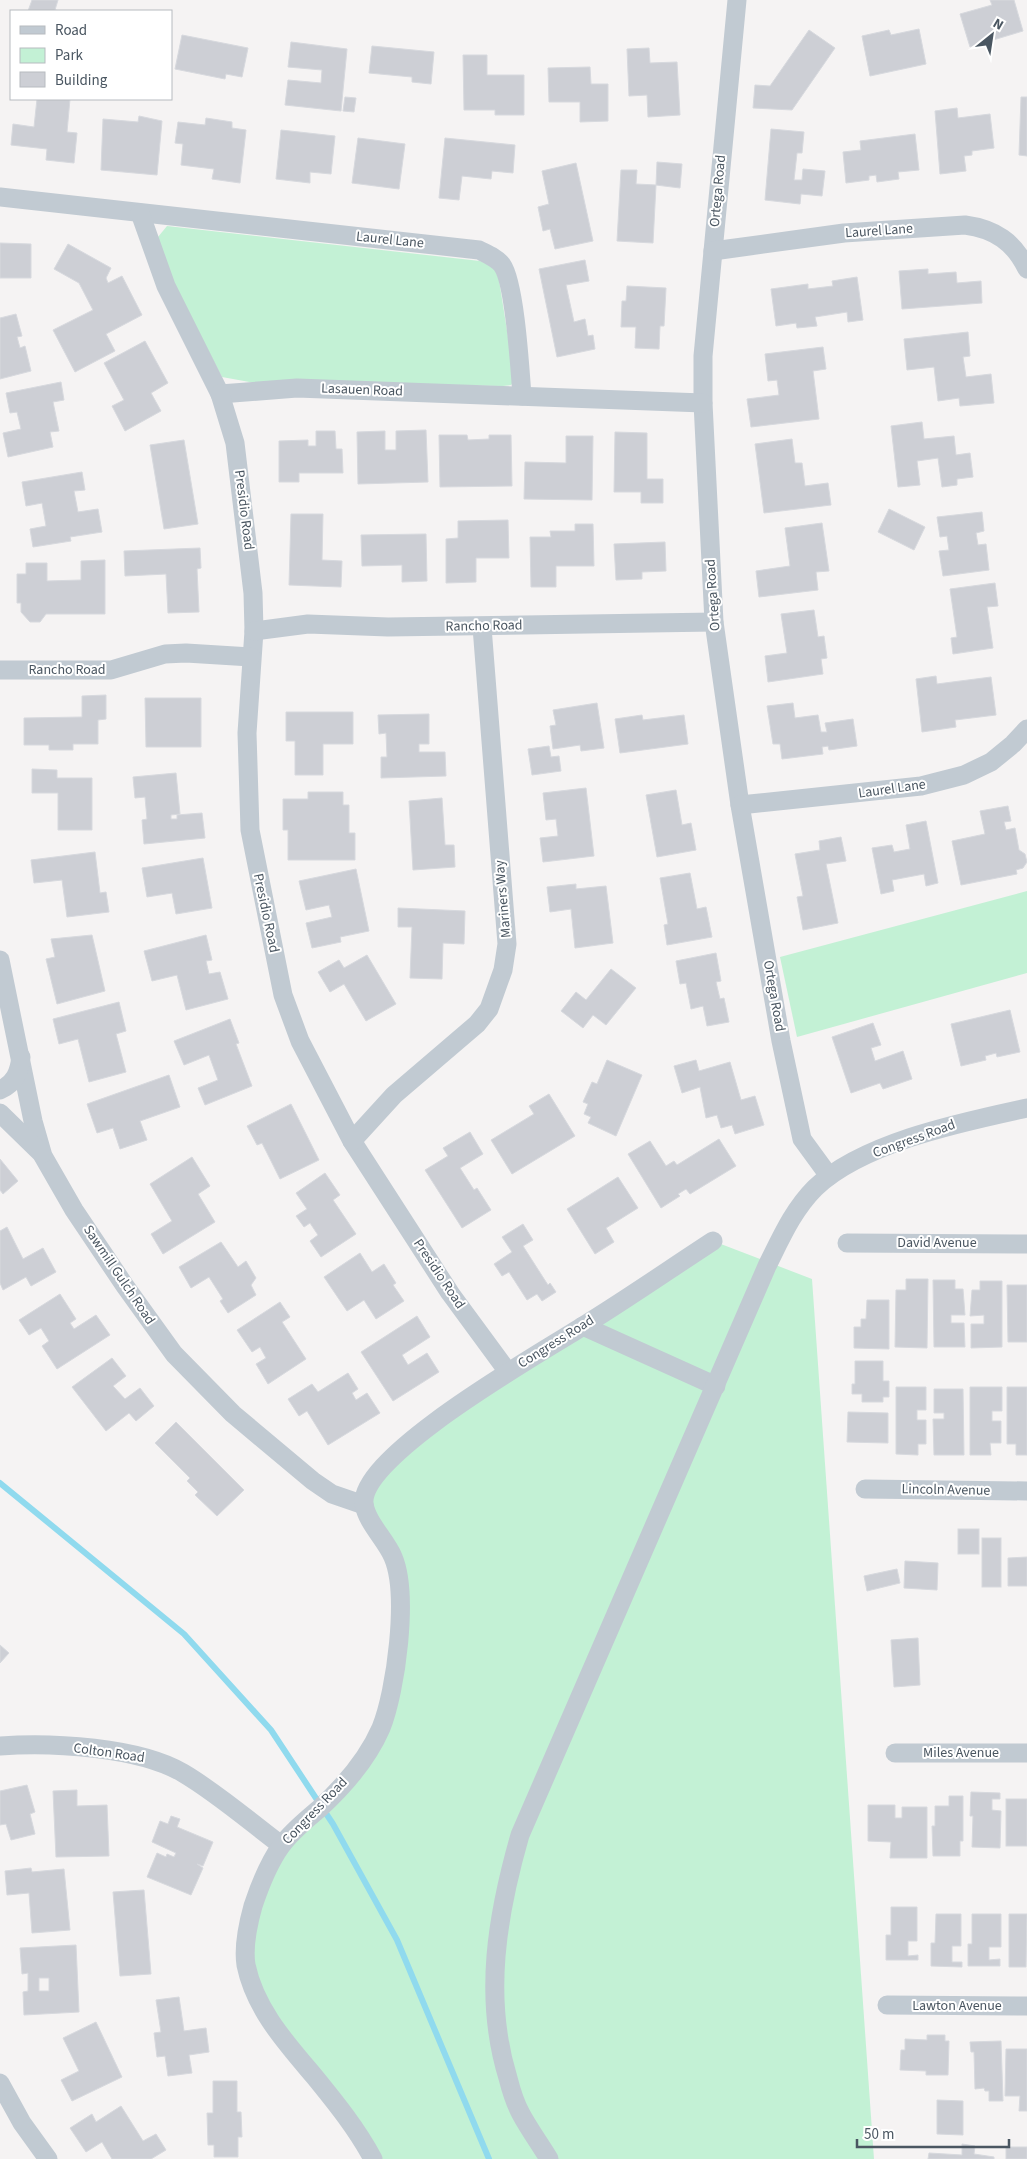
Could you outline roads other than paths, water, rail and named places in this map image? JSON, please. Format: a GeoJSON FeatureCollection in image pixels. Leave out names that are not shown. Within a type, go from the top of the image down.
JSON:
{"type":"FeatureCollection","features":[{"type":"Feature","properties":{"kind":"street","name":"Ortega Road"},"geometry":{"type":"LineString","coordinates":[[737,0],[704,356],[703,403],[714,622],[740,805],[782,1041],[802,1139],[829,1176]]}},
{"type":"Feature","properties":{"kind":"street"},"geometry":{"type":"LineString","coordinates":[[0,197],[140,213],[166,286],[220,394]]}},
{"type":"Feature","properties":{"kind":"street","name":"Laurel Lane"},"geometry":{"type":"LineString","coordinates":[[140,213],[479,250],[502,264],[507,276],[518,349],[522,396]]}},
{"type":"Feature","properties":{"kind":"street","name":"Laurel Lane"},"geometry":{"type":"LineString","coordinates":[[713,251],[844,233],[965,225],[984,227],[998,234],[1020,254],[1027,269]]}},
{"type":"Feature","properties":{"kind":"street","name":"Lasauen Road"},"geometry":{"type":"LineString","coordinates":[[220,394],[297,388],[703,403]]}},
{"type":"Feature","properties":{"kind":"street","name":"Presidio Road"},"geometry":{"type":"LineString","coordinates":[[220,394],[235,442],[253,583],[254,631],[247,733],[248,800],[252,840],[270,939],[283,994],[300,1041],[352,1141],[450,1292],[508,1372]]}},
{"type":"Feature","properties":{"kind":"street","name":"Rancho Road"},"geometry":{"type":"LineString","coordinates":[[254,631],[308,624],[388,627],[482,627],[714,622]]}},
{"type":"Feature","properties":{"kind":"street","name":"Mariners Way"},"geometry":{"type":"LineString","coordinates":[[352,1141],[394,1095],[477,1024],[489,1009],[503,970],[507,944],[482,627]]}},
{"type":"Feature","properties":{"kind":"street","name":"Rancho Road"},"geometry":{"type":"LineString","coordinates":[[0,670],[111,670],[165,654],[186,653],[251,657]]}},
{"type":"Feature","properties":{"kind":"street","name":"Laurel Lane"},"geometry":{"type":"LineString","coordinates":[[740,805],[921,786],[964,775],[991,762],[1013,744],[1027,729]]}},
{"type":"Feature","properties":{"kind":"street","name":"Sawmill Gulch Road"},"geometry":{"type":"LineString","coordinates":[[0,960],[34,1121],[44,1156],[74,1210],[148,1319],[174,1354],[200,1383],[313,1481],[332,1494],[364,1505]]}},
{"type":"Feature","properties":{"kind":"street"},"geometry":{"type":"LineString","coordinates":[[0,1090],[12,1082],[18,1074],[21,1056]]}},
{"type":"Feature","properties":{"kind":"street","name":"Congress Road"},"geometry":{"type":"LineString","coordinates":[[549,2159],[520,2113],[504,2065],[497,2035],[495,1961],[506,1886],[520,1835],[767,1266],[792,1216],[829,1176],[858,1159],[910,1138],[962,1121],[1027,1108]]}},
{"type":"Feature","properties":{"kind":"street"},"geometry":{"type":"LineString","coordinates":[[0,1113],[44,1156]]}},
{"type":"Feature","properties":{"kind":"street","name":"Congress Road"},"geometry":{"type":"LineString","coordinates":[[373,2159],[346,2116],[280,2036],[253,1990],[246,1962],[246,1936],[260,1886],[281,1845],[344,1783],[372,1746],[382,1727],[391,1692],[398,1650],[399,1581],[394,1559],[364,1505],[367,1490],[401,1448],[457,1406],[713,1240]]}},
{"type":"Feature","properties":{"kind":"street","name":"David Avenue"},"geometry":{"type":"LineString","coordinates":[[847,1243],[1027,1244]]}},
{"type":"Feature","properties":{"kind":"street"},"geometry":{"type":"LineString","coordinates":[[583,1326],[716,1386]]}},
{"type":"Feature","properties":{"kind":"street","name":"Lincoln Avenue"},"geometry":{"type":"LineString","coordinates":[[865,1489],[1027,1491]]}},
{"type":"Feature","properties":{"kind":"street","name":"Colton Road"},"geometry":{"type":"LineString","coordinates":[[5,1742],[132,1754],[157,1761],[183,1772],[281,1845]]}},
{"type":"Feature","properties":{"kind":"street","name":"Miles Avenue"},"geometry":{"type":"LineString","coordinates":[[895,1753],[1027,1753]]}},
{"type":"Feature","properties":{"kind":"street","name":"Lawton Avenue"},"geometry":{"type":"LineString","coordinates":[[887,2005],[1027,2006]]}},
{"type":"Feature","properties":{"kind":"street"},"geometry":{"type":"LineString","coordinates":[[0,2083],[22,2123],[48,2159]]}},
{"type":"Feature","properties":{"kind":"waterway"},"geometry":{"type":"LineString","coordinates":[[0,1483],[184,1634],[271,1730],[333,1824],[397,1940],[489,2159]]}}]}
